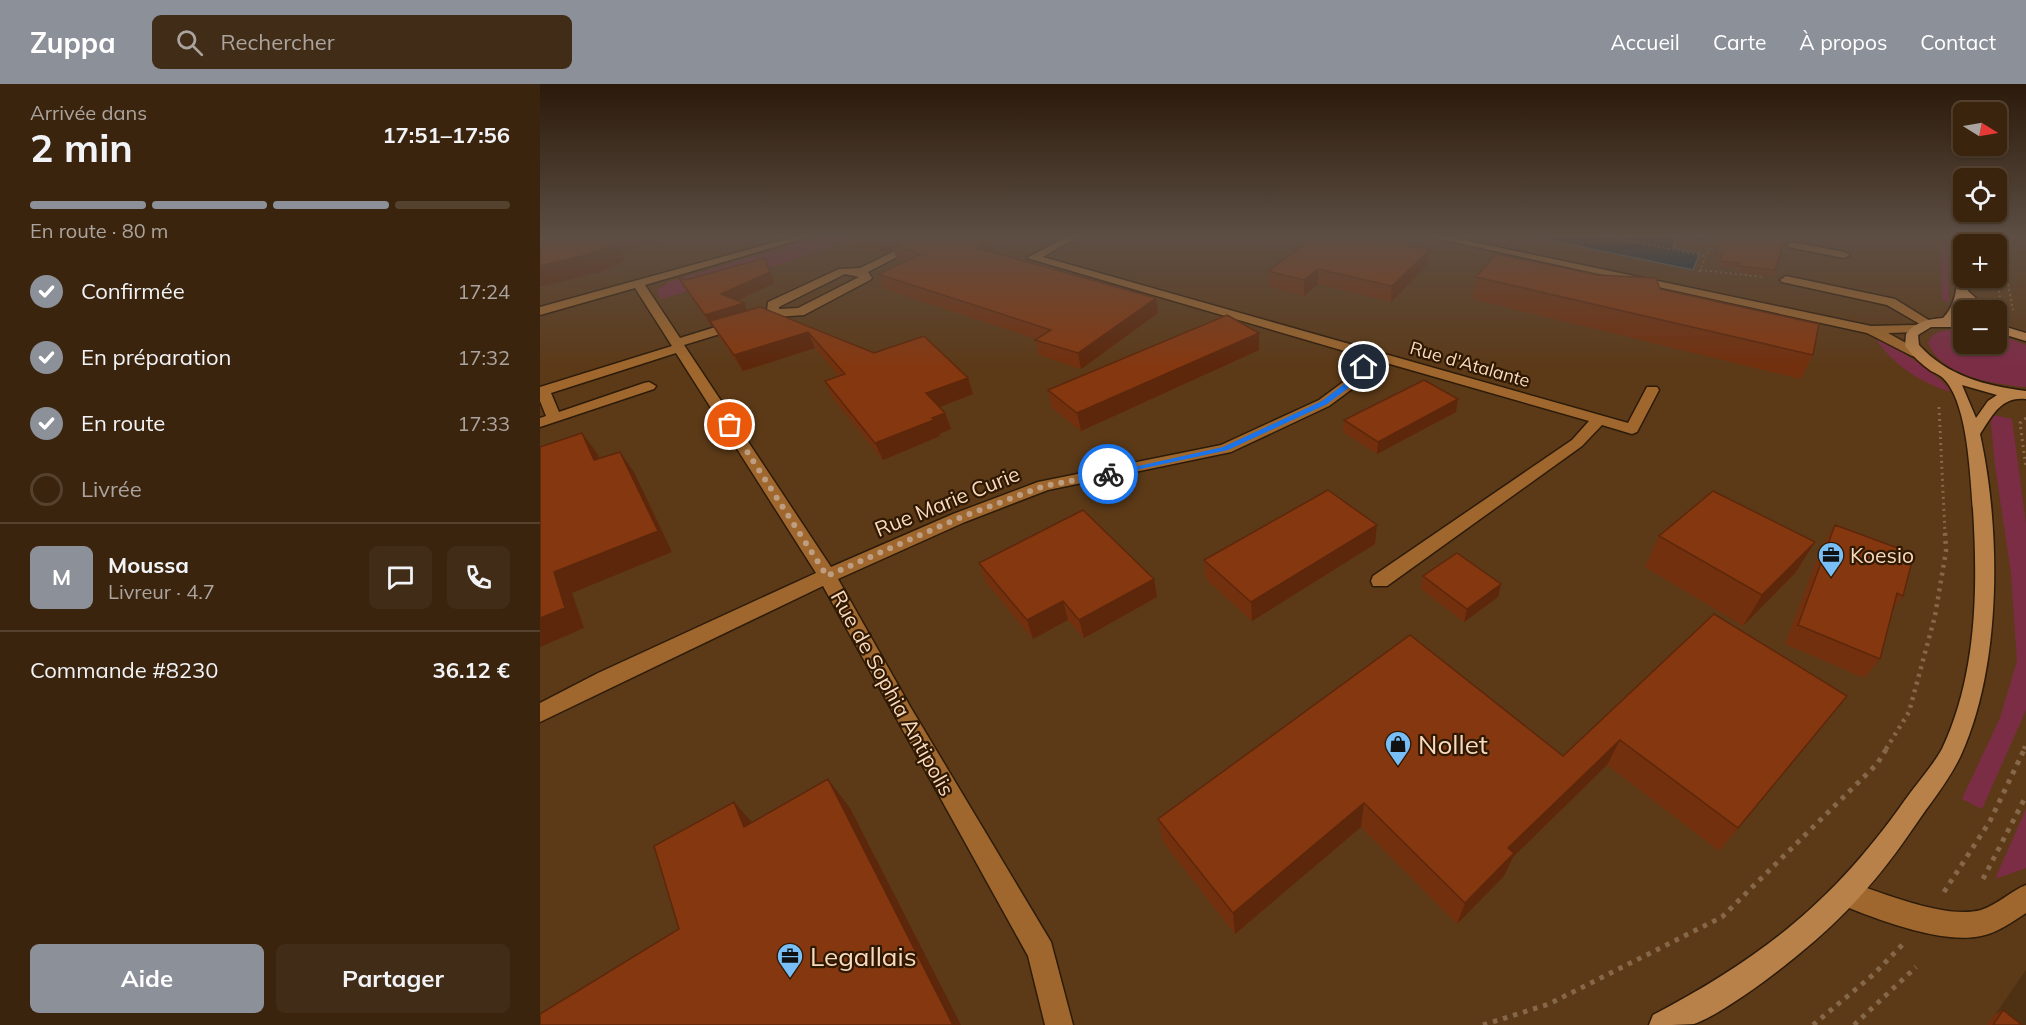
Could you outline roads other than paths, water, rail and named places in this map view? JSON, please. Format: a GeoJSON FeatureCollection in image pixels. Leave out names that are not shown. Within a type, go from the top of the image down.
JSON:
{"type":"FeatureCollection","features":[{"type":"Feature","properties":{"kind":"main road"},"geometry":{"type":"LineString","coordinates":[[1946,322],[1954,315],[1963,293],[1963,288]]}},
{"type":"Feature","properties":{"kind":"main road"},"geometry":{"type":"LineString","coordinates":[[1963,293],[1971,300]]}},
{"type":"Feature","properties":{"kind":"main road"},"geometry":{"type":"LineString","coordinates":[[1953,322],[1922,326],[1910,340],[1917,353],[1948,374],[1978,386],[2019,394]]}},
{"type":"Feature","properties":{"kind":"main road"},"geometry":{"type":"LineString","coordinates":[[2007,327],[2020,335]]}},
{"type":"Feature","properties":{"kind":"main road"},"geometry":{"type":"LineString","coordinates":[[1663,1025],[1696,1008],[1785,948],[1846,894],[1890,842],[1953,750],[1976,680],[1985,614],[1987,576],[1974,432],[1964,400],[1948,374]]}},
{"type":"Feature","properties":{"kind":"main road"},"geometry":{"type":"LineString","coordinates":[[1974,432],[1988,406],[1997,399],[2019,394]]}},
{"type":"Feature","properties":{"kind":"street"},"geometry":{"type":"LineString","coordinates":[[540,311],[660,279]]}},
{"type":"Feature","properties":{"kind":"street"},"geometry":{"type":"LineString","coordinates":[[774,313],[772,305],[827,279]]}},
{"type":"Feature","properties":{"kind":"street"},"geometry":{"type":"LineString","coordinates":[[649,386],[547,420],[541,388],[678,346],[774,313],[800,312],[864,279]]}},
{"type":"Feature","properties":{"kind":"street","name":"Rue d'Atalante"},"geometry":{"type":"LineString","coordinates":[[1106,279],[1632,429],[1652,390]]}},
{"type":"Feature","properties":{"kind":"street"},"geometry":{"type":"LineString","coordinates":[[1632,279],[1871,330],[1917,353]]}},
{"type":"Feature","properties":{"kind":"street"},"geometry":{"type":"LineString","coordinates":[[1786,280],[1891,302],[1922,326]]}},
{"type":"Feature","properties":{"kind":"street","name":"Rue de Sophia Antipolis"},"geometry":{"type":"LineString","coordinates":[[639,285],[827,576],[903,714],[1041,952],[1059,1025]]}},
{"type":"Feature","properties":{"kind":"street"},"geometry":{"type":"LineString","coordinates":[[1871,330],[1922,326]]}},
{"type":"Feature","properties":{"kind":"street","name":"Rue Marie Curie"},"geometry":{"type":"LineString","coordinates":[[540,713],[605,679],[827,576],[959,518],[1044,486],[1225,448],[1324,403],[1355,380],[1373,355]]}},
{"type":"Feature","properties":{"kind":"street"},"geometry":{"type":"LineString","coordinates":[[1380,581],[1577,442],[1599,420]]}},
{"type":"Feature","properties":{"kind":"street"},"geometry":{"type":"LineString","coordinates":[[1846,894],[1924,918],[1954,923],[1980,923],[2026,898]]}},
{"type":"Feature","properties":{"kind":"place","name":"Koesio"},"geometry":{"type":"Point","coordinates":[1831,578]}},
{"type":"Feature","properties":{"kind":"place","name":"Nollet"},"geometry":{"type":"Point","coordinates":[1398,767]}},
{"type":"Feature","properties":{"kind":"place","name":"Legallais"},"geometry":{"type":"Point","coordinates":[790,979]}}]}
